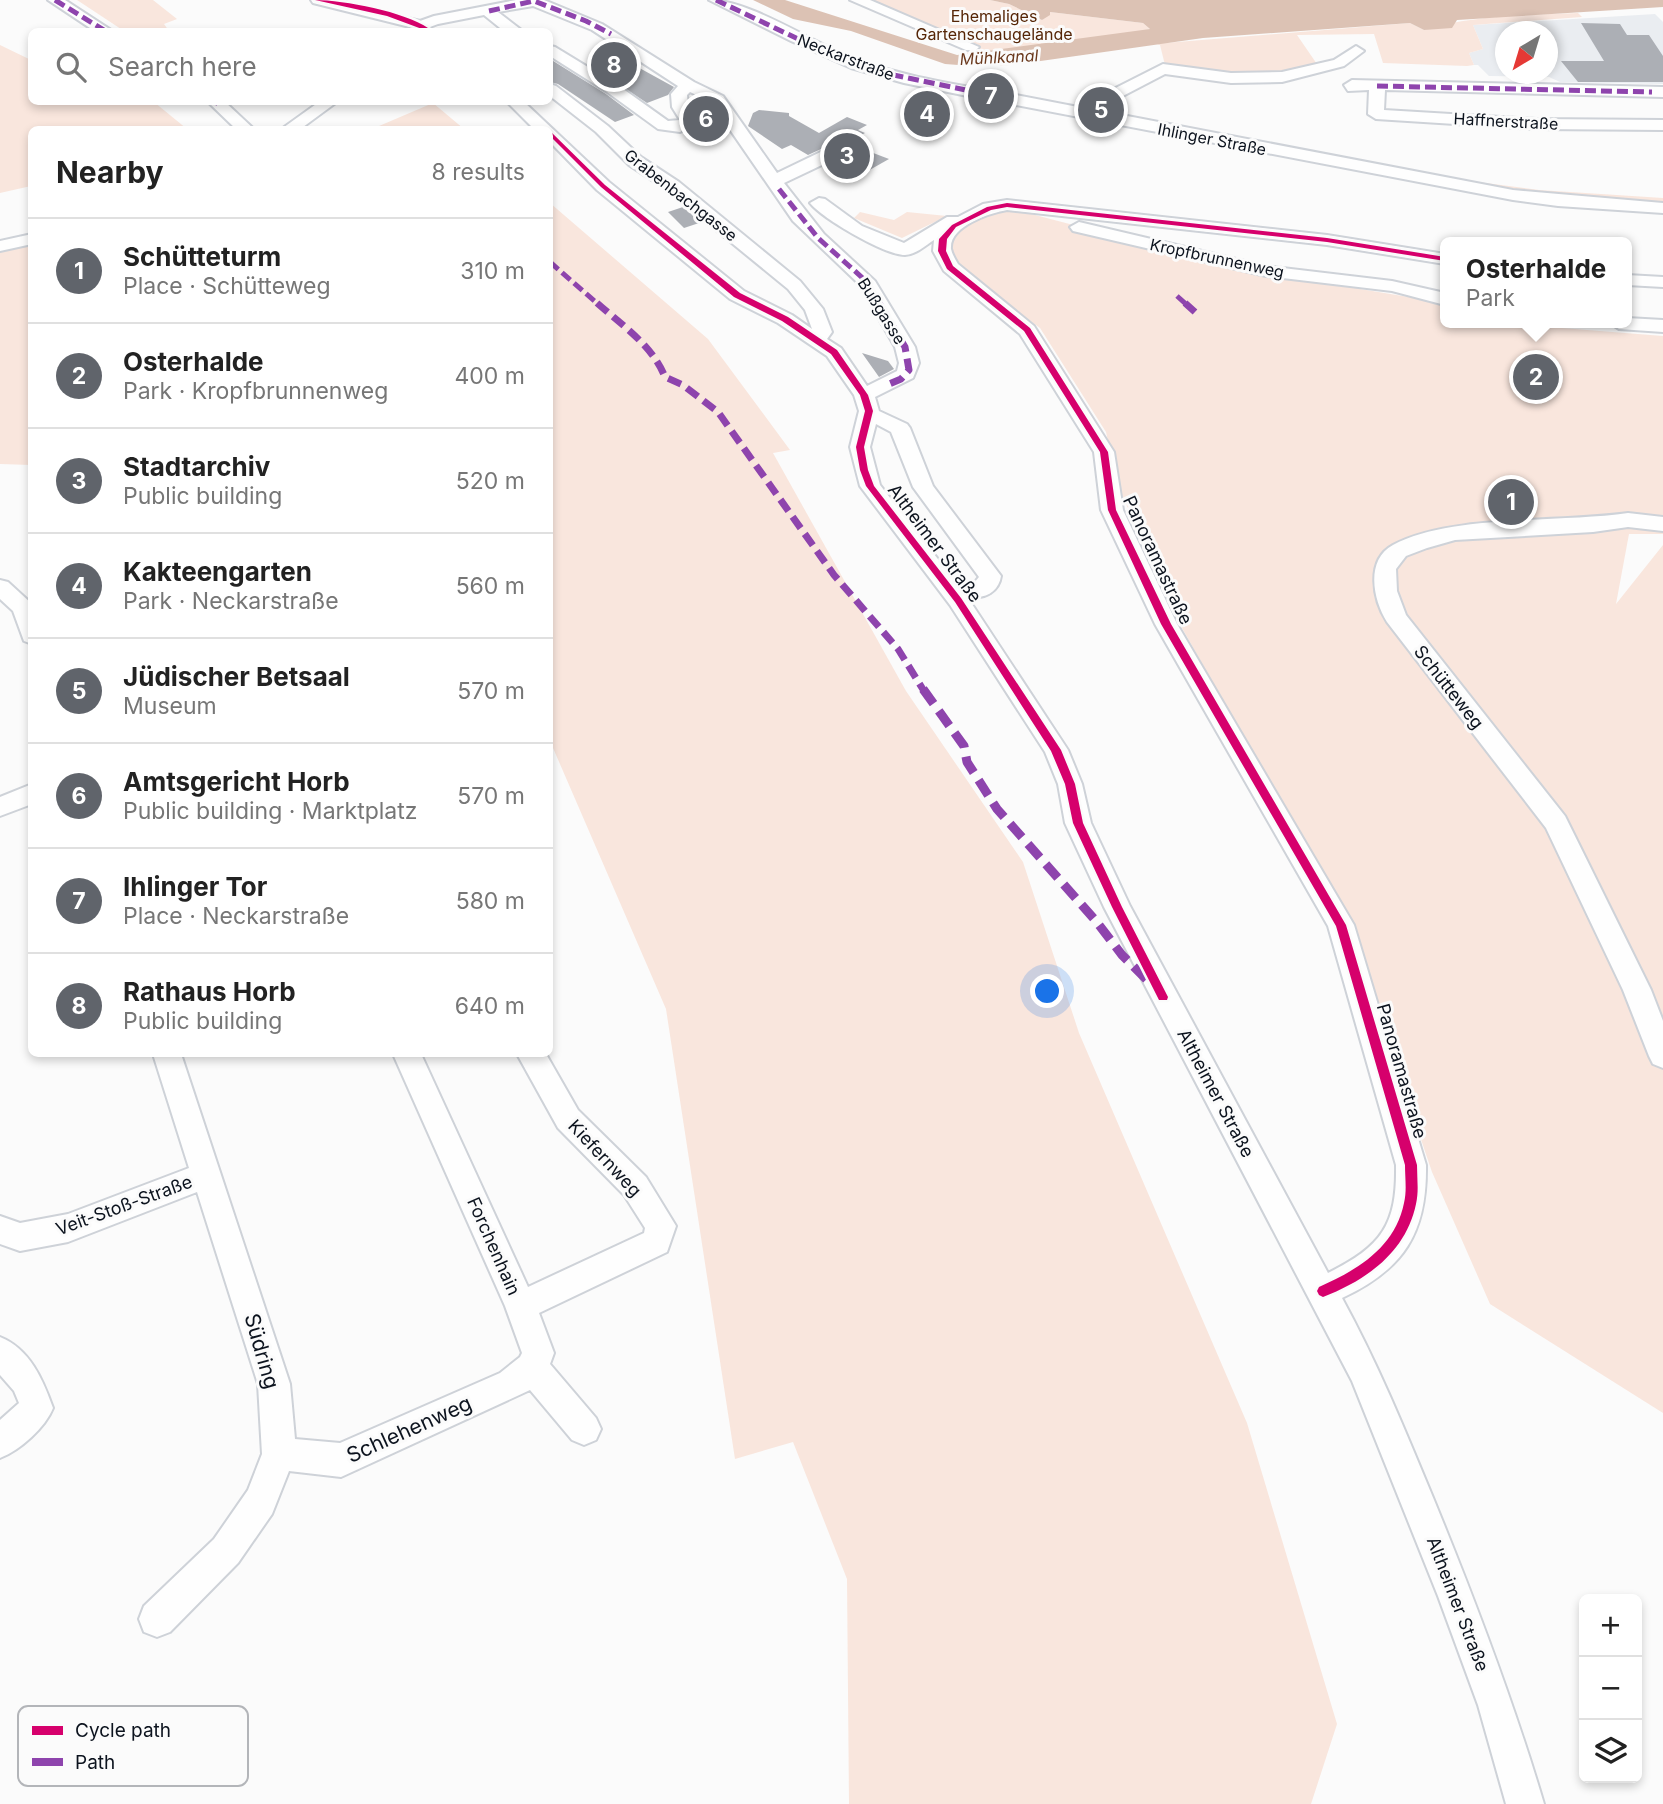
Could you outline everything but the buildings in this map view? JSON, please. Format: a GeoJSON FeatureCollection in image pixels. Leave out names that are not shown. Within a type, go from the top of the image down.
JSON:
{"type":"FeatureCollection","features":[{"type":"Feature","properties":{"kind":"street"},"geometry":{"type":"LineString","coordinates":[[55,0],[100,28]]}},
{"type":"Feature","properties":{"kind":"street"},"geometry":{"type":"LineString","coordinates":[[318,0],[426,26],[533,0],[611,34],[688,85],[717,99],[777,185],[839,150]]}},
{"type":"Feature","properties":{"kind":"street","name":"Neckarstraße"},"geometry":{"type":"LineString","coordinates":[[716,0],[791,36],[876,71],[918,83],[982,94]]}},
{"type":"Feature","properties":{"kind":"street"},"geometry":{"type":"LineString","coordinates":[[857,0],[971,47]]}},
{"type":"Feature","properties":{"kind":"street"},"geometry":{"type":"LineString","coordinates":[[489,11],[510,28]]}},
{"type":"Feature","properties":{"kind":"street"},"geometry":{"type":"LineString","coordinates":[[1079,113],[1163,69],[1231,78],[1282,77],[1339,63],[1356,51]]}},
{"type":"Feature","properties":{"kind":"street"},"geometry":{"type":"LineString","coordinates":[[553,52],[613,89],[664,127],[680,127],[689,122],[680,107],[679,94],[688,85]]}},
{"type":"Feature","properties":{"kind":"street"},"geometry":{"type":"LineString","coordinates":[[1354,88],[1352,85],[1663,92]]}},
{"type":"Feature","properties":{"kind":"street","name":"Haffnerstraße"},"geometry":{"type":"LineString","coordinates":[[1377,86],[1376,114],[1536,124],[1663,125]]}},
{"type":"Feature","properties":{"kind":"street","name":"Grabenbachgasse"},"geometry":{"type":"LineString","coordinates":[[553,91],[602,129],[635,161],[673,186],[794,285],[814,309],[823,332],[816,338]]}},
{"type":"Feature","properties":{"kind":"street","name":"Ihlinger Straße"},"geometry":{"type":"LineString","coordinates":[[1000,97],[1558,201],[1663,208]]}},
{"type":"Feature","properties":{"kind":"street"},"geometry":{"type":"LineString","coordinates":[[219,105],[243,126]]}},
{"type":"Feature","properties":{"kind":"street"},"geometry":{"type":"LineString","coordinates":[[294,126],[325,105]]}},
{"type":"Feature","properties":{"kind":"street","name":"Altheimer Straße"},"geometry":{"type":"LineString","coordinates":[[519,105],[549,126]]}},
{"type":"Feature","properties":{"kind":"street"},"geometry":{"type":"LineString","coordinates":[[559,133],[602,129]]}},
{"type":"Feature","properties":{"kind":"street","name":"Altheimer Straße"},"geometry":{"type":"LineString","coordinates":[[559,133],[603,186],[737,295],[785,318],[834,352],[867,404],[903,433],[923,487],[990,576],[989,583],[978,591]]}},
{"type":"Feature","properties":{"kind":"street","name":"Ihlinger Straße"},"geometry":{"type":"LineString","coordinates":[[1424,177],[1449,176],[1559,190],[1663,194]]}},
{"type":"Feature","properties":{"kind":"street","name":"Bußgasse"},"geometry":{"type":"LineString","coordinates":[[777,185],[818,238],[866,281],[905,347],[909,363],[906,374],[867,404]]}},
{"type":"Feature","properties":{"kind":"street"},"geometry":{"type":"LineString","coordinates":[[819,203],[856,230],[905,250],[962,216],[1023,205],[1327,240],[1440,258]]}},
{"type":"Feature","properties":{"kind":"street","name":"Kropfbrunnenweg"},"geometry":{"type":"LineString","coordinates":[[983,211],[1266,271],[1392,286],[1440,298]]}},
{"type":"Feature","properties":{"kind":"street","name":"Panoramastraße"},"geometry":{"type":"LineString","coordinates":[[983,211],[954,226],[943,239],[942,251],[950,267],[1027,330],[1104,452],[1112,510],[1166,624],[1341,925],[1411,1165],[1410,1207],[1395,1241],[1375,1262],[1361,1274],[1323,1291]]}},
{"type":"Feature","properties":{"kind":"street"},"geometry":{"type":"LineString","coordinates":[[0,246],[28,240]]}},
{"type":"Feature","properties":{"kind":"street"},"geometry":{"type":"LineString","coordinates":[[719,280],[767,263]]}},
{"type":"Feature","properties":{"kind":"street"},"geometry":{"type":"LineString","coordinates":[[1632,280],[1663,282]]}},
{"type":"Feature","properties":{"kind":"street"},"geometry":{"type":"LineString","coordinates":[[1632,324],[1663,326]]}},
{"type":"Feature","properties":{"kind":"street","name":"Altheimer Straße"},"geometry":{"type":"LineString","coordinates":[[867,404],[860,447],[870,486],[958,600],[1056,750],[1070,785],[1078,823],[1117,907],[1365,1373],[1456,1596],[1496,1704],[1525,1804]]}},
{"type":"Feature","properties":{"kind":"street","name":"Schütteweg"},"geometry":{"type":"LineString","coordinates":[[1663,524],[1628,520],[1593,525],[1454,533],[1398,551],[1385,568],[1386,591],[1395,617],[1556,823],[1637,990],[1663,1056]]}},
{"type":"Feature","properties":{"kind":"street"},"geometry":{"type":"LineString","coordinates":[[0,587],[23,608],[28,624]]}},
{"type":"Feature","properties":{"kind":"street"},"geometry":{"type":"LineString","coordinates":[[0,807],[28,795]]}},
{"type":"Feature","properties":{"kind":"street","name":"Südring"},"geometry":{"type":"LineString","coordinates":[[157,1619],[226,1551],[260,1502],[279,1454],[274,1384],[168,1057]]}},
{"type":"Feature","properties":{"kind":"street","name":"Forchenhain"},"geometry":{"type":"LineString","coordinates":[[408,1057],[521,1306],[538,1353],[532,1368]]}},
{"type":"Feature","properties":{"kind":"street","name":"Kiefernweg"},"geometry":{"type":"LineString","coordinates":[[521,1306],[656,1242],[661,1226],[635,1186],[568,1119],[533,1057]]}},
{"type":"Feature","properties":{"kind":"street","name":"Veit-Stoß-Straße"},"geometry":{"type":"LineString","coordinates":[[0,1230],[20,1237],[68,1228],[206,1175]]}},
{"type":"Feature","properties":{"kind":"street"},"geometry":{"type":"LineString","coordinates":[[0,1352],[27,1381],[37,1408],[0,1443]]}},
{"type":"Feature","properties":{"kind":"street"},"geometry":{"type":"LineString","coordinates":[[532,1368],[584,1429]]}},
{"type":"Feature","properties":{"kind":"street","name":"Schlehenweg"},"geometry":{"type":"LineString","coordinates":[[279,1454],[341,1460],[511,1384],[532,1368]]}},
{"type":"Feature","properties":{"kind":"shaded area"},"geometry":{"type":"Polygon","coordinates":[[[1655,14],[1663,22],[1663,84],[1560,82],[1558,21],[1539,21],[1655,14]]]}},
{"type":"Feature","properties":{"kind":"shaded area"},"geometry":{"type":"Polygon","coordinates":[[[1495,24],[1495,76],[1489,76],[1478,65],[1474,65],[1469,53],[1483,49],[1473,25],[1495,24]]]}},
{"type":"Feature","properties":{"kind":"green space"},"geometry":{"type":"Polygon","coordinates":[[[77,0],[153,0],[177,19],[164,24],[167,28],[119,28],[77,0]]]}},
{"type":"Feature","properties":{"kind":"green space","name":"Ehemaliges Gartenschaugelände"},"geometry":{"type":"Polygon","coordinates":[[[867,0],[990,0],[1009,4],[1042,20],[1050,12],[1143,23],[1150,29],[1139,32],[1165,43],[1410,23],[1424,30],[1462,21],[1520,15],[1578,13],[1582,17],[1495,21],[1495,23],[1473,25],[1483,49],[1469,53],[1474,65],[1467,66],[1383,63],[1374,34],[1297,35],[1319,67],[1279,74],[1232,76],[1165,65],[1160,45],[1125,34],[965,54],[978,45],[867,0]]]}},
{"type":"Feature","properties":{"kind":"green space"},"geometry":{"type":"Polygon","coordinates":[[[0,45],[28,59],[28,105],[158,105],[183,126],[28,126],[28,187],[0,193],[0,45]]]}},
{"type":"Feature","properties":{"kind":"green space"},"geometry":{"type":"Polygon","coordinates":[[[428,105],[435,105],[460,126],[379,126],[428,105]]]}},
{"type":"Feature","properties":{"kind":"green space"},"geometry":{"type":"Polygon","coordinates":[[[1455,179],[1539,190],[1663,198],[1663,204],[1548,197],[1455,179]]]}},
{"type":"Feature","properties":{"kind":"green space"},"geometry":{"type":"Polygon","coordinates":[[[553,206],[708,339],[790,450],[773,453],[906,691],[1023,862],[1079,1033],[1247,1423],[1337,1724],[1311,1804],[849,1804],[847,1579],[793,1442],[735,1459],[666,1009],[553,748],[553,206]]]}},
{"type":"Feature","properties":{"kind":"green space"},"geometry":{"type":"Polygon","coordinates":[[[1001,206],[1257,273],[1357,286],[1360,289],[1440,302],[1440,328],[1561,328],[1663,336],[1663,534],[1629,534],[1616,604],[1663,545],[1663,1413],[1490,1304],[1432,1172],[1347,920],[1182,628],[1117,484],[1106,432],[1040,328],[956,265],[949,248],[957,225],[1001,206]]]}},
{"type":"Feature","properties":{"kind":"green space"},"geometry":{"type":"Polygon","coordinates":[[[860,212],[894,220],[907,212],[947,216],[902,238],[854,218],[860,212]]]}},
{"type":"Feature","properties":{"kind":"green space"},"geometry":{"type":"Polygon","coordinates":[[[28,246],[28,465],[0,464],[0,252],[28,246]]]}},
{"type":"Feature","properties":{"kind":"water","name":"Mühlkanal"},"geometry":{"type":"Polygon","coordinates":[[[753,0],[785,0],[957,55],[1150,29],[1143,23],[1050,12],[1050,15],[1042,20],[1009,4],[990,0],[1663,0],[1663,7],[1457,20],[1452,28],[1424,30],[1410,23],[1203,38],[1012,65],[972,66],[945,64],[851,31],[793,19],[753,0]]]}},
{"type":"Feature","properties":{"kind":"marked path"},"geometry":{"type":"LineString","coordinates":[[55,0],[100,28]]}},
{"type":"Feature","properties":{"kind":"marked path"},"geometry":{"type":"LineString","coordinates":[[716,0],[858,65],[924,83],[1000,97]]}},
{"type":"Feature","properties":{"kind":"marked path"},"geometry":{"type":"LineString","coordinates":[[489,11],[534,1],[586,21],[611,34]]}},
{"type":"Feature","properties":{"kind":"marked path"},"geometry":{"type":"LineString","coordinates":[[1377,86],[1652,92]]}},
{"type":"Feature","properties":{"kind":"marked path"},"geometry":{"type":"LineString","coordinates":[[779,189],[818,238],[866,281],[905,347],[909,370],[901,379],[889,384]]}},
{"type":"Feature","properties":{"kind":"marked path"},"geometry":{"type":"LineString","coordinates":[[553,265],[648,348],[657,358],[665,377],[683,385],[718,412],[834,575],[898,649],[917,681],[964,746],[967,762],[997,809],[1041,863],[1149,982]]}},
{"type":"Feature","properties":{"kind":"marked path"},"geometry":{"type":"LineString","coordinates":[[1177,296],[1195,312]]}},
{"type":"Feature","properties":{"kind":"cycle path"},"geometry":{"type":"LineString","coordinates":[[318,0],[403,18],[425,28]]}},
{"type":"Feature","properties":{"kind":"cycle path"},"geometry":{"type":"LineString","coordinates":[[553,136],[603,186],[737,295],[785,319],[834,352],[864,395],[869,411],[860,447],[870,486],[958,600],[1056,750],[1070,784],[1078,823],[1163,997]]}},
{"type":"Feature","properties":{"kind":"cycle path"},"geometry":{"type":"LineString","coordinates":[[1323,1291],[1365,1269],[1387,1250],[1403,1224],[1411,1193],[1411,1165],[1341,925],[1166,624],[1112,510],[1104,452],[1027,330],[950,267],[942,251],[943,239],[954,226],[989,208],[1007,205],[1327,240],[1440,258]]}},
{"type":"Feature","properties":{"kind":"place","name":"Rathaus Horb"},"geometry":{"type":"Point","coordinates":[614,65]}},
{"type":"Feature","properties":{"kind":"place","name":"Ihlinger Tor"},"geometry":{"type":"Point","coordinates":[991,96]}},
{"type":"Feature","properties":{"kind":"place","name":"Jüdischer Betsaal"},"geometry":{"type":"Point","coordinates":[1101,110]}},
{"type":"Feature","properties":{"kind":"place","name":"Kakteengarten"},"geometry":{"type":"Point","coordinates":[927,114]}},
{"type":"Feature","properties":{"kind":"place","name":"Amtsgericht Horb"},"geometry":{"type":"Point","coordinates":[706,119]}},
{"type":"Feature","properties":{"kind":"place","name":"Stadtarchiv"},"geometry":{"type":"Point","coordinates":[847,156]}},
{"type":"Feature","properties":{"kind":"place","name":"Osterhalde"},"geometry":{"type":"Point","coordinates":[1536,377]}},
{"type":"Feature","properties":{"kind":"place","name":"Schütteturm"},"geometry":{"type":"Point","coordinates":[1511,502]}}]}
